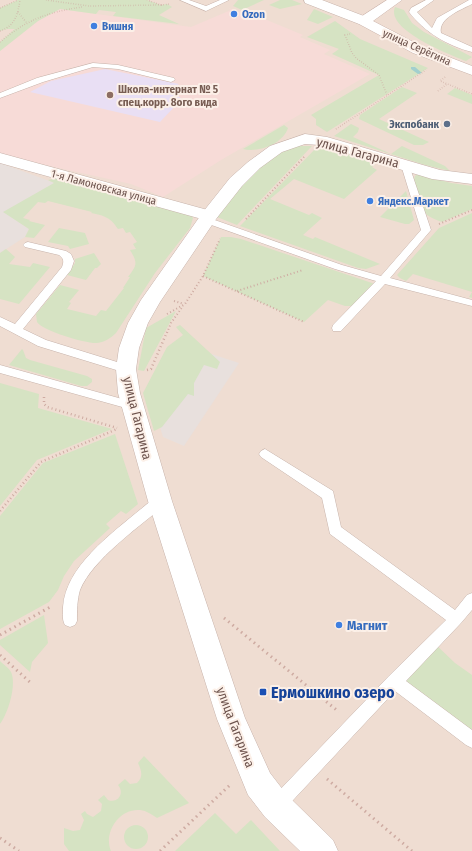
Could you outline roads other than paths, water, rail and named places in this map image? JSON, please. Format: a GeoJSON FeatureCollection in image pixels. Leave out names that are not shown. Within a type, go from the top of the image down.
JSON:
{"type":"FeatureCollection","features":[{"type":"Feature","properties":{"kind":"street","name":"улица Серёгина"},"geometry":{"type":"LineString","coordinates":[[310,0],[364,22],[418,50],[472,71]]}},
{"type":"Feature","properties":{"kind":"street"},"geometry":{"type":"LineString","coordinates":[[364,22],[396,0]]}},
{"type":"Feature","properties":{"kind":"street","name":"улица Гагарина"},"geometry":{"type":"LineString","coordinates":[[322,851],[276,806],[259,784],[231,719],[160,501],[133,406],[135,370],[129,348],[138,323],[151,300],[207,218],[236,182],[254,165],[276,149],[305,139],[321,140],[438,174],[472,179]]}},
{"type":"Feature","properties":{"kind":"street","name":"1-я Ламоновская улица"},"geometry":{"type":"LineString","coordinates":[[0,158],[207,218]]}},
{"type":"Feature","properties":{"kind":"lane"},"geometry":{"type":"LineString","coordinates":[[183,0],[206,9],[226,0]]}},
{"type":"Feature","properties":{"kind":"lane"},"geometry":{"type":"LineString","coordinates":[[431,0],[413,12],[422,23],[437,33],[472,50]]}},
{"type":"Feature","properties":{"kind":"lane"},"geometry":{"type":"LineString","coordinates":[[437,33],[436,27],[440,20],[472,1]]}},
{"type":"Feature","properties":{"kind":"lane"},"geometry":{"type":"LineString","coordinates":[[0,96],[40,80],[93,65],[118,67],[171,80]]}},
{"type":"Feature","properties":{"kind":"lane"},"geometry":{"type":"LineString","coordinates":[[337,328],[383,280],[426,230],[405,165]]}},
{"type":"Feature","properties":{"kind":"lane"},"geometry":{"type":"LineString","coordinates":[[207,218],[344,268],[383,280],[472,303]]}},
{"type":"Feature","properties":{"kind":"lane"},"geometry":{"type":"LineString","coordinates":[[16,330],[66,268],[69,261],[67,256],[62,253],[28,245]]}},
{"type":"Feature","properties":{"kind":"lane"},"geometry":{"type":"LineString","coordinates":[[0,321],[42,343],[135,370]]}},
{"type":"Feature","properties":{"kind":"lane"},"geometry":{"type":"LineString","coordinates":[[0,369],[133,406]]}},
{"type":"Feature","properties":{"kind":"lane"},"geometry":{"type":"LineString","coordinates":[[265,454],[328,495],[335,530],[456,619]]}},
{"type":"Feature","properties":{"kind":"lane"},"geometry":{"type":"LineString","coordinates":[[70,621],[72,594],[80,576],[89,563],[160,501]]}},
{"type":"Feature","properties":{"kind":"lane"},"geometry":{"type":"LineString","coordinates":[[276,806],[394,681],[456,619],[472,599]]}},
{"type":"Feature","properties":{"kind":"lane"},"geometry":{"type":"LineString","coordinates":[[394,681],[472,740]]}},
{"type":"Feature","properties":{"kind":"waterway"},"geometry":{"type":"LineString","coordinates":[[413,68],[420,73]]}},
{"type":"Feature","properties":{"kind":"place","name":"Ozon"},"geometry":{"type":"Point","coordinates":[234,14]}},
{"type":"Feature","properties":{"kind":"place","name":"Вишня"},"geometry":{"type":"Point","coordinates":[94,26]}},
{"type":"Feature","properties":{"kind":"place","name":"Школа-интернат № 5 спец.корр. 8ого вида"},"geometry":{"type":"Point","coordinates":[110,95]}},
{"type":"Feature","properties":{"kind":"place","name":"Экспобанк"},"geometry":{"type":"Point","coordinates":[447,124]}},
{"type":"Feature","properties":{"kind":"place","name":"Яндекс.Маркет"},"geometry":{"type":"Point","coordinates":[370,201]}},
{"type":"Feature","properties":{"kind":"place","name":"Магнит"},"geometry":{"type":"Point","coordinates":[339,625]}},
{"type":"Feature","properties":{"kind":"place","name":"Ермошкино озеро"},"geometry":{"type":"Point","coordinates":[263,692]}}]}
